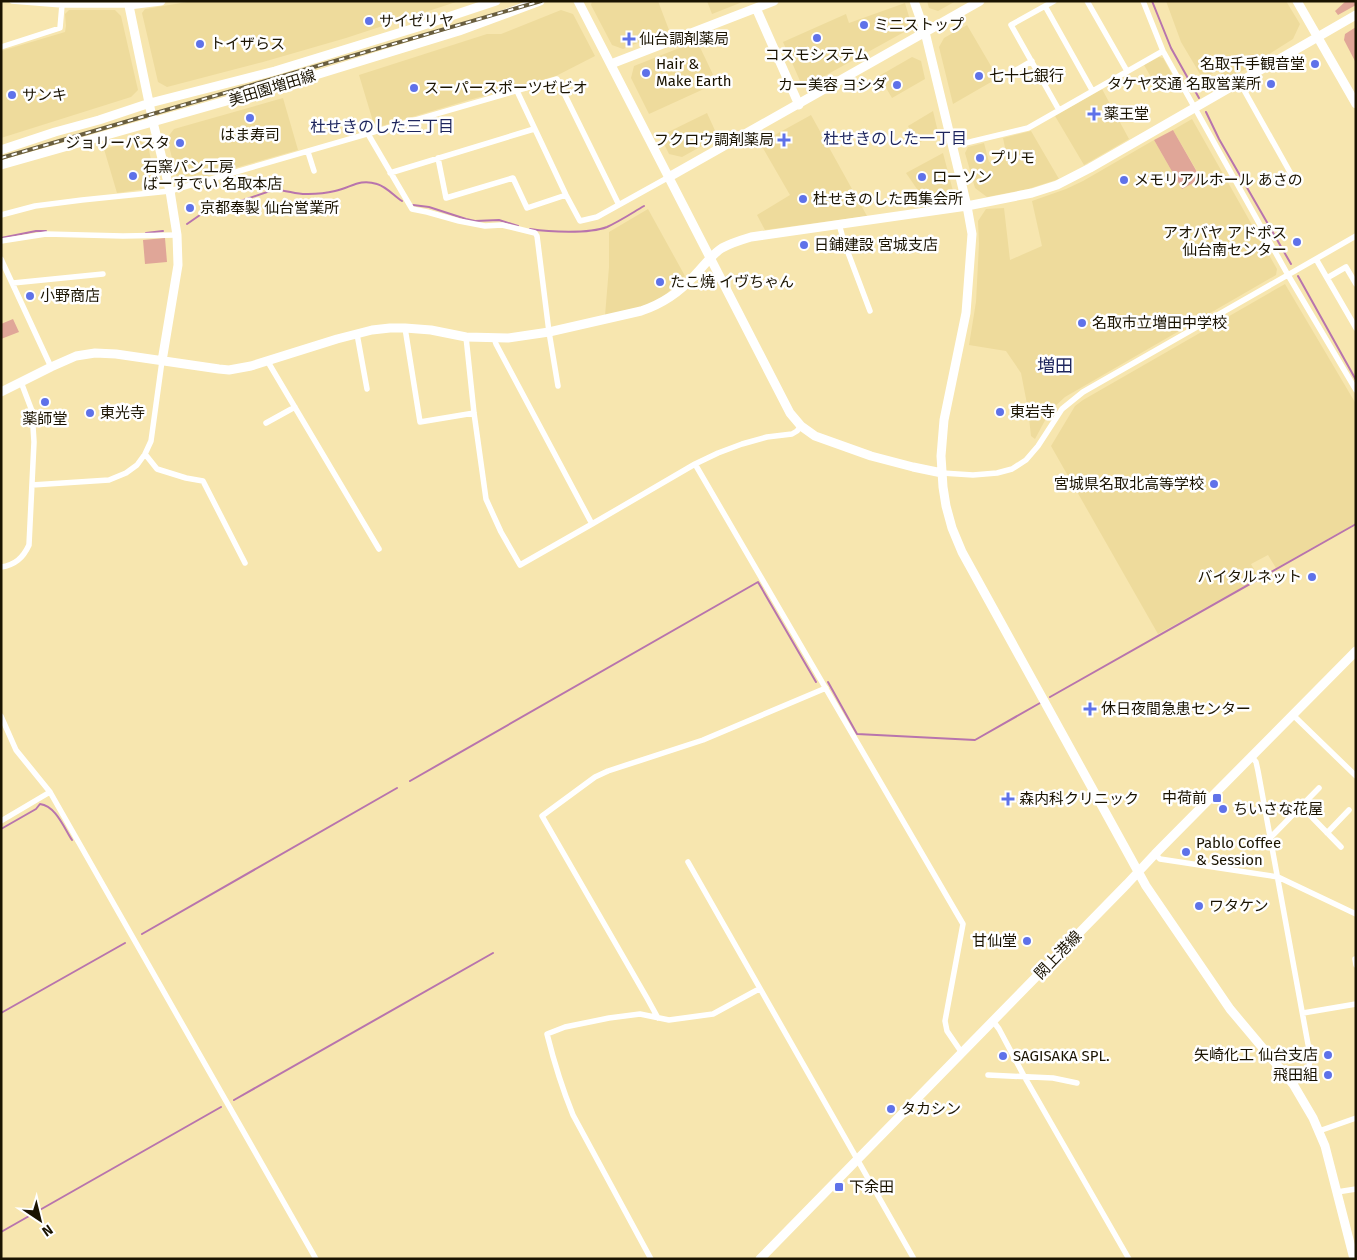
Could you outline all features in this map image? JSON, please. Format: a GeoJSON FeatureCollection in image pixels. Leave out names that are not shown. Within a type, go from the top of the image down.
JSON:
{"type":"FeatureCollection","features":[{"type":"Feature","properties":{"kind":"street"},"geometry":{"type":"LineString","coordinates":[[12,1],[62,5],[161,1]]}},
{"type":"Feature","properties":{"kind":"street","name":"美田園増田線"},"geometry":{"type":"LineString","coordinates":[[1,150],[150,103],[275,71],[496,1]]}},
{"type":"Feature","properties":{"kind":"street","name":"美田園増田線"},"geometry":{"type":"LineString","coordinates":[[1,165],[293,82],[452,33],[540,1]]}},
{"type":"Feature","properties":{"kind":"street"},"geometry":{"type":"LineString","coordinates":[[578,1],[790,413],[801,426],[815,436],[871,456],[942,473],[973,475],[997,473],[1012,469],[1026,460],[1038,446],[1062,409],[1083,392],[1356,236]]}},
{"type":"Feature","properties":{"kind":"street"},"geometry":{"type":"LineString","coordinates":[[611,64],[774,1]]}},
{"type":"Feature","properties":{"kind":"street"},"geometry":{"type":"LineString","coordinates":[[914,1],[925,32],[972,234],[966,313],[944,420],[941,456],[946,506],[952,528],[962,552],[1138,873],[1230,1009],[1293,1084],[1313,1118],[1325,1146],[1354,1259]]}},
{"type":"Feature","properties":{"kind":"street"},"geometry":{"type":"LineString","coordinates":[[517,91],[580,221],[597,217],[619,205],[980,1]]}},
{"type":"Feature","properties":{"kind":"street"},"geometry":{"type":"LineString","coordinates":[[1054,1],[1011,25],[1059,110]]}},
{"type":"Feature","properties":{"kind":"street"},"geometry":{"type":"LineString","coordinates":[[1087,1],[1127,71]]}},
{"type":"Feature","properties":{"kind":"street"},"geometry":{"type":"LineString","coordinates":[[1143,1],[1163,51],[1288,275],[1356,390]]}},
{"type":"Feature","properties":{"kind":"street"},"geometry":{"type":"LineString","coordinates":[[1297,1],[1356,104]]}},
{"type":"Feature","properties":{"kind":"street"},"geometry":{"type":"LineString","coordinates":[[32,485],[109,480],[126,473],[137,465],[145,454],[151,440],[178,265],[177,235],[170,191],[128,3]]}},
{"type":"Feature","properties":{"kind":"street"},"geometry":{"type":"LineString","coordinates":[[1,47],[60,28],[62,5]]}},
{"type":"Feature","properties":{"kind":"street"},"geometry":{"type":"LineString","coordinates":[[1045,6],[1092,90]]}},
{"type":"Feature","properties":{"kind":"street"},"geometry":{"type":"LineString","coordinates":[[756,8],[798,105]]}},
{"type":"Feature","properties":{"kind":"street"},"geometry":{"type":"LineString","coordinates":[[1,392],[76,356],[95,353],[116,354],[229,370],[268,362],[372,330],[406,328],[432,330],[466,337],[508,338],[549,332],[641,311],[655,306],[682,288],[710,258],[723,248],[751,237],[967,206],[1032,194],[1057,184],[1090,168],[1356,15]]}},
{"type":"Feature","properties":{"kind":"street"},"geometry":{"type":"LineString","coordinates":[[953,146],[1028,128],[1163,51]]}},
{"type":"Feature","properties":{"kind":"street"},"geometry":{"type":"LineString","coordinates":[[1011,73],[1032,61]]}},
{"type":"Feature","properties":{"kind":"street"},"geometry":{"type":"LineString","coordinates":[[1,215],[35,206],[170,191],[557,79],[619,205]]}},
{"type":"Feature","properties":{"kind":"street"},"geometry":{"type":"LineString","coordinates":[[1240,83],[1295,181]]}},
{"type":"Feature","properties":{"kind":"street"},"geometry":{"type":"LineString","coordinates":[[390,173],[534,129]]}},
{"type":"Feature","properties":{"kind":"street"},"geometry":{"type":"LineString","coordinates":[[368,134],[412,209],[478,225],[502,224],[535,233],[537,236],[558,386]]}},
{"type":"Feature","properties":{"kind":"street"},"geometry":{"type":"LineString","coordinates":[[308,152],[314,171]]}},
{"type":"Feature","properties":{"kind":"street"},"geometry":{"type":"LineString","coordinates":[[438,158],[446,198],[513,178],[527,208],[566,195]]}},
{"type":"Feature","properties":{"kind":"street"},"geometry":{"type":"LineString","coordinates":[[839,224],[870,311]]}},
{"type":"Feature","properties":{"kind":"street"},"geometry":{"type":"LineString","coordinates":[[1,241],[46,234],[177,235]]}},
{"type":"Feature","properties":{"kind":"street"},"geometry":{"type":"LineString","coordinates":[[1,259],[51,367]]}},
{"type":"Feature","properties":{"kind":"street"},"geometry":{"type":"LineString","coordinates":[[1316,259],[1356,328]]}},
{"type":"Feature","properties":{"kind":"street"},"geometry":{"type":"LineString","coordinates":[[1328,278],[1346,267],[1356,284]]}},
{"type":"Feature","properties":{"kind":"street"},"geometry":{"type":"LineString","coordinates":[[13,283],[103,274]]}},
{"type":"Feature","properties":{"kind":"street"},"geometry":{"type":"LineString","coordinates":[[406,328],[420,422],[474,413]]}},
{"type":"Feature","properties":{"kind":"street"},"geometry":{"type":"LineString","coordinates":[[357,334],[366,389]]}},
{"type":"Feature","properties":{"kind":"street"},"geometry":{"type":"LineString","coordinates":[[466,337],[486,500],[501,532],[520,565],[718,452],[767,437],[792,434],[801,426]]}},
{"type":"Feature","properties":{"kind":"street"},"geometry":{"type":"LineString","coordinates":[[494,338],[592,524]]}},
{"type":"Feature","properties":{"kind":"street"},"geometry":{"type":"LineString","coordinates":[[268,362],[379,549]]}},
{"type":"Feature","properties":{"kind":"street"},"geometry":{"type":"LineString","coordinates":[[1,567],[17,561],[29,545],[34,442],[32,411],[21,382]]}},
{"type":"Feature","properties":{"kind":"street"},"geometry":{"type":"LineString","coordinates":[[266,423],[295,406]]}},
{"type":"Feature","properties":{"kind":"street"},"geometry":{"type":"LineString","coordinates":[[145,454],[157,469],[203,482],[245,563]]}},
{"type":"Feature","properties":{"kind":"street"},"geometry":{"type":"LineString","coordinates":[[695,464],[963,924],[945,1021],[947,1031],[962,1053]]}},
{"type":"Feature","properties":{"kind":"street","name":"閖上港線"},"geometry":{"type":"LineString","coordinates":[[760,1259],[1356,651]]}},
{"type":"Feature","properties":{"kind":"street"},"geometry":{"type":"LineString","coordinates":[[658,1018],[542,816],[595,777],[608,770],[703,740],[826,688]]}},
{"type":"Feature","properties":{"kind":"street"},"geometry":{"type":"LineString","coordinates":[[1294,715],[1356,776]]}},
{"type":"Feature","properties":{"kind":"street"},"geometry":{"type":"LineString","coordinates":[[1,716],[16,750],[50,792],[316,1259]]}},
{"type":"Feature","properties":{"kind":"street"},"geometry":{"type":"LineString","coordinates":[[1252,756],[1256,762],[1271,837],[1310,1056],[1310,1066],[1304,1075],[1293,1084]]}},
{"type":"Feature","properties":{"kind":"street"},"geometry":{"type":"LineString","coordinates":[[1271,837],[1319,788]]}},
{"type":"Feature","properties":{"kind":"street"},"geometry":{"type":"LineString","coordinates":[[1,821],[50,792]]}},
{"type":"Feature","properties":{"kind":"street"},"geometry":{"type":"LineString","coordinates":[[1301,806],[1341,847]]}},
{"type":"Feature","properties":{"kind":"street"},"geometry":{"type":"LineString","coordinates":[[1327,833],[1349,810]]}},
{"type":"Feature","properties":{"kind":"street"},"geometry":{"type":"LineString","coordinates":[[1155,854],[1160,859],[1278,877],[1356,914]]}},
{"type":"Feature","properties":{"kind":"street"},"geometry":{"type":"LineString","coordinates":[[688,862],[914,1259]]}},
{"type":"Feature","properties":{"kind":"street"},"geometry":{"type":"LineString","coordinates":[[1356,959],[1356,966]]}},
{"type":"Feature","properties":{"kind":"street"},"geometry":{"type":"LineString","coordinates":[[651,1259],[573,1115],[562,1089],[547,1034],[565,1026],[640,1014],[669,1020],[713,1014],[759,989]]}},
{"type":"Feature","properties":{"kind":"street"},"geometry":{"type":"LineString","coordinates":[[1303,1013],[1356,1004]]}},
{"type":"Feature","properties":{"kind":"street"},"geometry":{"type":"LineString","coordinates":[[993,1021],[1128,1259]]}},
{"type":"Feature","properties":{"kind":"street"},"geometry":{"type":"LineString","coordinates":[[988,1075],[1053,1078],[1077,1083]]}},
{"type":"Feature","properties":{"kind":"street"},"geometry":{"type":"LineString","coordinates":[[1318,1131],[1356,1118]]}},
{"type":"Feature","properties":{"kind":"street"},"geometry":{"type":"LineString","coordinates":[[1337,1192],[1356,1189]]}},
{"type":"Feature","properties":{"kind":"shaded area"},"geometry":{"type":"Polygon","coordinates":[[[193,1],[459,1],[346,38],[167,87],[158,82],[142,13],[145,9],[193,1]]]}},
{"type":"Feature","properties":{"kind":"shaded area"},"geometry":{"type":"Polygon","coordinates":[[[592,1],[658,1],[669,30],[623,49],[612,45],[591,5],[592,1]]]}},
{"type":"Feature","properties":{"kind":"shaded area"},"geometry":{"type":"Polygon","coordinates":[[[707,1],[745,1],[712,14],[707,1]]]}},
{"type":"Feature","properties":{"kind":"shaded area"},"geometry":{"type":"Polygon","coordinates":[[[927,1],[956,1],[938,11],[929,8],[927,1]]]}},
{"type":"Feature","properties":{"kind":"shaded area"},"geometry":{"type":"Polygon","coordinates":[[[1166,1],[1286,1],[1300,24],[1293,39],[1226,81],[1219,70],[1203,79],[1181,42],[1166,1]]]}},
{"type":"Feature","properties":{"kind":"shaded area"},"geometry":{"type":"Polygon","coordinates":[[[1346,1],[1356,1],[1356,5],[1338,15],[1335,11],[1346,1]]]}},
{"type":"Feature","properties":{"kind":"shaded area"},"geometry":{"type":"Polygon","coordinates":[[[905,3],[910,20],[906,31],[810,84],[800,81],[783,42],[846,14],[849,23],[905,3]]]}},
{"type":"Feature","properties":{"kind":"shaded area"},"geometry":{"type":"Polygon","coordinates":[[[69,10],[115,10],[121,16],[138,90],[131,97],[1,138],[1,51],[65,32],[65,14],[69,10]]]}},
{"type":"Feature","properties":{"kind":"shaded area"},"geometry":{"type":"Polygon","coordinates":[[[561,10],[573,14],[595,56],[556,76],[375,128],[359,75],[487,34],[501,34],[561,10]]]}},
{"type":"Feature","properties":{"kind":"shaded area"},"geometry":{"type":"Polygon","coordinates":[[[967,25],[998,78],[953,104],[939,47],[944,38],[967,25]]]}},
{"type":"Feature","properties":{"kind":"shaded area"},"geometry":{"type":"Polygon","coordinates":[[[1356,27],[1356,63],[1344,40],[1345,34],[1356,27]]]}},
{"type":"Feature","properties":{"kind":"shaded area"},"geometry":{"type":"Polygon","coordinates":[[[697,41],[717,83],[649,114],[631,78],[634,66],[697,41]]]}},
{"type":"Feature","properties":{"kind":"shaded area"},"geometry":{"type":"Polygon","coordinates":[[[912,57],[921,61],[925,79],[892,98],[879,76],[912,57]]]}},
{"type":"Feature","properties":{"kind":"shaded area"},"geometry":{"type":"Polygon","coordinates":[[[1159,57],[1163,58],[1172,74],[1155,84],[1144,65],[1159,57]]]}},
{"type":"Feature","properties":{"kind":"shaded area"},"geometry":{"type":"Polygon","coordinates":[[[1102,89],[1129,139],[1084,165],[1055,116],[1102,89]]]}},
{"type":"Feature","properties":{"kind":"shaded area"},"geometry":{"type":"Polygon","coordinates":[[[283,98],[298,150],[182,183],[177,178],[167,138],[174,129],[283,98]]]}},
{"type":"Feature","properties":{"kind":"shaded area"},"geometry":{"type":"Polygon","coordinates":[[[933,111],[938,132],[917,144],[908,126],[933,111]]]}},
{"type":"Feature","properties":{"kind":"shaded area"},"geometry":{"type":"Polygon","coordinates":[[[707,113],[718,137],[682,157],[669,154],[660,136],[707,113]]]}},
{"type":"Feature","properties":{"kind":"shaded area"},"geometry":{"type":"Polygon","coordinates":[[[811,115],[867,216],[765,230],[757,215],[790,195],[760,143],[811,115]]]}},
{"type":"Feature","properties":{"kind":"shaded area","name":"名取市立増田中学校"},"geometry":{"type":"Polygon","coordinates":[[[1192,119],[1277,269],[1276,275],[1065,397],[1050,411],[1035,439],[1031,436],[1021,373],[1006,351],[969,345],[976,302],[979,244],[978,221],[986,209],[1004,208],[1010,260],[1042,246],[1032,201],[1083,181],[1154,140],[1182,189],[1201,178],[1173,130],[1192,119]]]}},
{"type":"Feature","properties":{"kind":"shaded area"},"geometry":{"type":"Polygon","coordinates":[[[1173,130],[1201,179],[1182,189],[1154,140],[1173,130]]]}},
{"type":"Feature","properties":{"kind":"shaded area"},"geometry":{"type":"Polygon","coordinates":[[[1031,131],[1059,179],[1028,189],[987,197],[975,188],[965,153],[968,147],[984,143],[989,162],[1007,157],[1003,138],[1031,131]]]}},
{"type":"Feature","properties":{"kind":"shaded area"},"geometry":{"type":"Polygon","coordinates":[[[139,140],[148,146],[156,182],[152,188],[117,193],[104,149],[139,140]]]}},
{"type":"Feature","properties":{"kind":"shaded area"},"geometry":{"type":"Polygon","coordinates":[[[943,153],[953,191],[944,203],[925,206],[917,189],[906,173],[943,153]]]}},
{"type":"Feature","properties":{"kind":"shaded area"},"geometry":{"type":"Polygon","coordinates":[[[648,209],[685,276],[664,296],[654,302],[605,316],[609,267],[609,232],[648,209]]]}},
{"type":"Feature","properties":{"kind":"shaded area"},"geometry":{"type":"Polygon","coordinates":[[[165,238],[167,262],[145,264],[143,240],[165,238]]]}},
{"type":"Feature","properties":{"kind":"shaded area","name":"宮城県名取北高等学校"},"geometry":{"type":"Polygon","coordinates":[[[1285,284],[1356,404],[1356,523],[1276,568],[1268,555],[1251,564],[1259,578],[1158,634],[1051,446],[1075,406],[1083,400],[1285,284]]]}},
{"type":"Feature","properties":{"kind":"shaded area"},"geometry":{"type":"Polygon","coordinates":[[[13,319],[19,332],[1,339],[1,324],[13,319]]]}},
{"type":"Feature","properties":{"kind":"waterway"},"geometry":{"type":"LineString","coordinates":[[1152,1],[1171,48],[1199,98]]}},
{"type":"Feature","properties":{"kind":"waterway"},"geometry":{"type":"LineString","coordinates":[[1206,112],[1219,139],[1291,264]]}},
{"type":"Feature","properties":{"kind":"waterway"},"geometry":{"type":"LineString","coordinates":[[187,224],[200,215],[273,190],[318,194],[371,182],[384,187],[402,201]]}},
{"type":"Feature","properties":{"kind":"waterway"},"geometry":{"type":"LineString","coordinates":[[413,205],[429,207],[475,221],[499,220],[518,226]]}},
{"type":"Feature","properties":{"kind":"waterway"},"geometry":{"type":"LineString","coordinates":[[530,229],[569,232],[590,231],[612,225],[644,206]]}},
{"type":"Feature","properties":{"kind":"waterway"},"geometry":{"type":"LineString","coordinates":[[1,238],[36,231],[46,231]]}},
{"type":"Feature","properties":{"kind":"waterway"},"geometry":{"type":"LineString","coordinates":[[146,233],[163,231]]}},
{"type":"Feature","properties":{"kind":"waterway"},"geometry":{"type":"LineString","coordinates":[[1298,276],[1356,380]]}},
{"type":"Feature","properties":{"kind":"waterway"},"geometry":{"type":"LineString","coordinates":[[1050,697],[1356,524]]}},
{"type":"Feature","properties":{"kind":"waterway"},"geometry":{"type":"LineString","coordinates":[[410,781],[758,582],[816,682]]}},
{"type":"Feature","properties":{"kind":"waterway"},"geometry":{"type":"LineString","coordinates":[[828,682],[857,734],[975,740],[1040,703]]}},
{"type":"Feature","properties":{"kind":"waterway"},"geometry":{"type":"LineString","coordinates":[[142,934],[397,788]]}},
{"type":"Feature","properties":{"kind":"waterway"},"geometry":{"type":"LineString","coordinates":[[1,829],[36,809],[40,804],[55,813],[72,840]]}},
{"type":"Feature","properties":{"kind":"waterway"},"geometry":{"type":"LineString","coordinates":[[1,1013],[125,943]]}},
{"type":"Feature","properties":{"kind":"waterway"},"geometry":{"type":"LineString","coordinates":[[234,1100],[493,953]]}},
{"type":"Feature","properties":{"kind":"waterway"},"geometry":{"type":"LineString","coordinates":[[1,1232],[221,1107]]}},
{"type":"Feature","properties":{"kind":"railway"},"geometry":{"type":"LineString","coordinates":[[1,158],[541,1]]}},
{"type":"Feature","properties":{"kind":"place","name":"サイゼリヤ"},"geometry":{"type":"Point","coordinates":[369,21]}},
{"type":"Feature","properties":{"kind":"place","name":"ミニストップ"},"geometry":{"type":"Point","coordinates":[864,25]}},
{"type":"Feature","properties":{"kind":"place","name":"コスモシステム"},"geometry":{"type":"Point","coordinates":[817,38]}},
{"type":"Feature","properties":{"kind":"place","name":"仙台調剤薬局"},"geometry":{"type":"Point","coordinates":[629,39]}},
{"type":"Feature","properties":{"kind":"place","name":"トイザらス"},"geometry":{"type":"Point","coordinates":[200,44]}},
{"type":"Feature","properties":{"kind":"place","name":"名取千手観音堂"},"geometry":{"type":"Point","coordinates":[1315,64]}},
{"type":"Feature","properties":{"kind":"place","name":"Hair & Make Earth"},"geometry":{"type":"Point","coordinates":[646,73]}},
{"type":"Feature","properties":{"kind":"place","name":"七十七銀行"},"geometry":{"type":"Point","coordinates":[979,76]}},
{"type":"Feature","properties":{"kind":"place","name":"タケヤ交通 名取営業所"},"geometry":{"type":"Point","coordinates":[1271,84]}},
{"type":"Feature","properties":{"kind":"place","name":"カー美容 ヨシダ"},"geometry":{"type":"Point","coordinates":[897,85]}},
{"type":"Feature","properties":{"kind":"place","name":"スーパースポーツゼビオ"},"geometry":{"type":"Point","coordinates":[414,88]}},
{"type":"Feature","properties":{"kind":"place","name":"サンキ"},"geometry":{"type":"Point","coordinates":[12,95]}},
{"type":"Feature","properties":{"kind":"place","name":"薬王堂"},"geometry":{"type":"Point","coordinates":[1094,114]}},
{"type":"Feature","properties":{"kind":"place","name":"はま寿司"},"geometry":{"type":"Point","coordinates":[250,118]}},
{"type":"Feature","properties":{"kind":"place","name":"フクロウ調剤薬局"},"geometry":{"type":"Point","coordinates":[784,140]}},
{"type":"Feature","properties":{"kind":"place","name":"ジョリーパスタ"},"geometry":{"type":"Point","coordinates":[180,143]}},
{"type":"Feature","properties":{"kind":"place","name":"プリモ"},"geometry":{"type":"Point","coordinates":[980,158]}},
{"type":"Feature","properties":{"kind":"place","name":"石窯パン工房 ばーすでい 名取本店"},"geometry":{"type":"Point","coordinates":[133,176]}},
{"type":"Feature","properties":{"kind":"place","name":"ローソン"},"geometry":{"type":"Point","coordinates":[922,177]}},
{"type":"Feature","properties":{"kind":"place","name":"メモリアルホール あさの"},"geometry":{"type":"Point","coordinates":[1124,180]}},
{"type":"Feature","properties":{"kind":"place","name":"杜せきのした西集会所"},"geometry":{"type":"Point","coordinates":[803,199]}},
{"type":"Feature","properties":{"kind":"place","name":"京都奉製 仙台営業所"},"geometry":{"type":"Point","coordinates":[190,208]}},
{"type":"Feature","properties":{"kind":"place","name":"アオバヤ アドポス 仙台南センター"},"geometry":{"type":"Point","coordinates":[1297,242]}},
{"type":"Feature","properties":{"kind":"place","name":"日鋪建設 宮城支店"},"geometry":{"type":"Point","coordinates":[804,245]}},
{"type":"Feature","properties":{"kind":"place","name":"たこ焼 イヴちゃん"},"geometry":{"type":"Point","coordinates":[660,282]}},
{"type":"Feature","properties":{"kind":"place","name":"小野商店"},"geometry":{"type":"Point","coordinates":[30,296]}},
{"type":"Feature","properties":{"kind":"place","name":"名取市立増田中学校"},"geometry":{"type":"Point","coordinates":[1082,323]}},
{"type":"Feature","properties":{"kind":"place","name":"薬師堂"},"geometry":{"type":"Point","coordinates":[45,402]}},
{"type":"Feature","properties":{"kind":"place","name":"東岩寺"},"geometry":{"type":"Point","coordinates":[1000,412]}},
{"type":"Feature","properties":{"kind":"place","name":"東光寺"},"geometry":{"type":"Point","coordinates":[90,413]}},
{"type":"Feature","properties":{"kind":"place","name":"宮城県名取北高等学校"},"geometry":{"type":"Point","coordinates":[1214,484]}},
{"type":"Feature","properties":{"kind":"place","name":"バイタルネット"},"geometry":{"type":"Point","coordinates":[1312,577]}},
{"type":"Feature","properties":{"kind":"place","name":"休日夜間急患センター"},"geometry":{"type":"Point","coordinates":[1090,709]}},
{"type":"Feature","properties":{"kind":"place","name":"中荷前"},"geometry":{"type":"Point","coordinates":[1217,798]}},
{"type":"Feature","properties":{"kind":"place","name":"森内科クリニック"},"geometry":{"type":"Point","coordinates":[1008,799]}},
{"type":"Feature","properties":{"kind":"place","name":"ちいさな花屋"},"geometry":{"type":"Point","coordinates":[1223,809]}},
{"type":"Feature","properties":{"kind":"place","name":"Pablo Coffee & Session"},"geometry":{"type":"Point","coordinates":[1186,852]}},
{"type":"Feature","properties":{"kind":"place","name":"ワタケン"},"geometry":{"type":"Point","coordinates":[1199,906]}},
{"type":"Feature","properties":{"kind":"place","name":"甘仙堂"},"geometry":{"type":"Point","coordinates":[1027,941]}},
{"type":"Feature","properties":{"kind":"place","name":"矢崎化工 仙台支店"},"geometry":{"type":"Point","coordinates":[1328,1055]}},
{"type":"Feature","properties":{"kind":"place","name":"SAGISAKA SPL."},"geometry":{"type":"Point","coordinates":[1003,1056]}},
{"type":"Feature","properties":{"kind":"place","name":"飛田組"},"geometry":{"type":"Point","coordinates":[1328,1075]}},
{"type":"Feature","properties":{"kind":"place","name":"タカシン"},"geometry":{"type":"Point","coordinates":[891,1109]}},
{"type":"Feature","properties":{"kind":"place","name":"下余田"},"geometry":{"type":"Point","coordinates":[839,1187]}},
{"type":"Feature","properties":{"kind":"district","name":"杜せきのした三丁目"},"geometry":{"type":"Point","coordinates":[382,126]}},
{"type":"Feature","properties":{"kind":"district","name":"杜せきのした一丁目"},"geometry":{"type":"Point","coordinates":[895,138]}},
{"type":"Feature","properties":{"kind":"district","name":"増田"},"geometry":{"type":"Point","coordinates":[1055,366]}}]}
